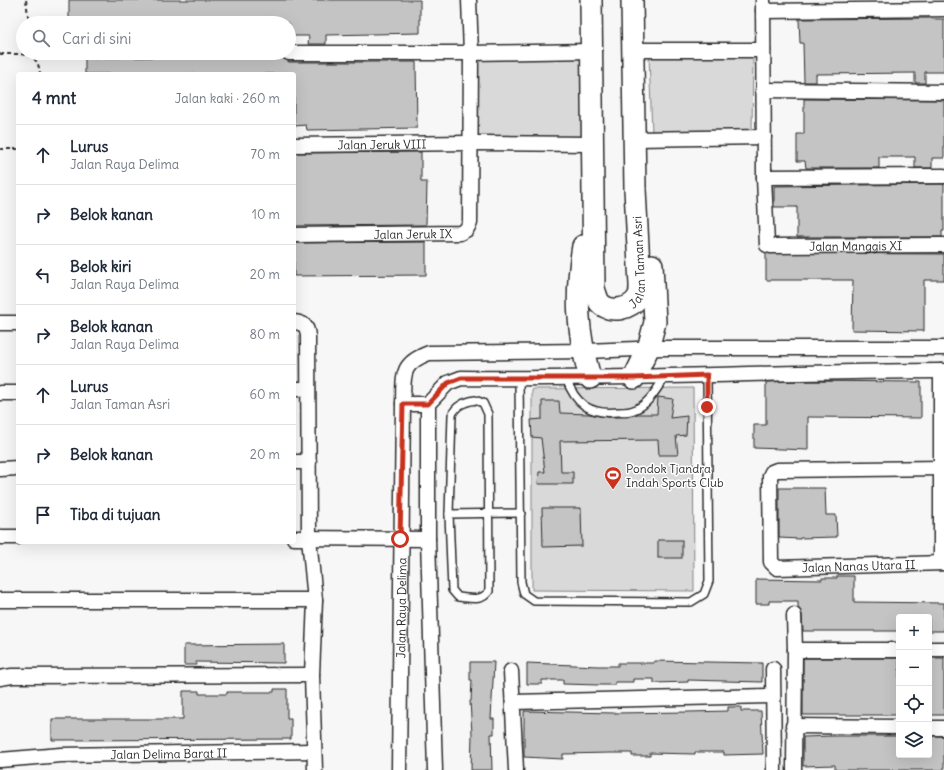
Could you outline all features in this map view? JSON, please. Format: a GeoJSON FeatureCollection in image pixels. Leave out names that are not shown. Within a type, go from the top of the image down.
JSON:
{"type":"FeatureCollection","features":[{"type":"Feature","properties":{"kind":"main road","name":"Jalan Taman Asri"},"geometry":{"type":"LineString","coordinates":[[591,0],[594,289],[600,303],[610,309],[626,307],[638,297],[640,285],[635,189],[632,0]]}},
{"type":"Feature","properties":{"kind":"main road"},"geometry":{"type":"LineString","coordinates":[[634,378],[648,349],[655,322],[651,255],[646,227],[635,189]]}},
{"type":"Feature","properties":{"kind":"main road"},"geometry":{"type":"LineString","coordinates":[[593,192],[578,284],[579,335],[593,378]]}},
{"type":"Feature","properties":{"kind":"street"},"geometry":{"type":"LineString","coordinates":[[469,0],[470,143]]}},
{"type":"Feature","properties":{"kind":"street"},"geometry":{"type":"LineString","coordinates":[[944,9],[763,6],[762,50],[764,177],[944,176]]}},
{"type":"Feature","properties":{"kind":"street"},"geometry":{"type":"LineString","coordinates":[[633,50],[762,50]]}},
{"type":"Feature","properties":{"kind":"street"},"geometry":{"type":"LineString","coordinates":[[296,53],[592,51]]}},
{"type":"Feature","properties":{"kind":"street"},"geometry":{"type":"LineString","coordinates":[[763,90],[944,92]]}},
{"type":"Feature","properties":{"kind":"street"},"geometry":{"type":"LineString","coordinates":[[634,139],[764,137]]}},
{"type":"Feature","properties":{"kind":"street","name":"Jalan Jeruk VIII"},"geometry":{"type":"LineString","coordinates":[[296,145],[470,143],[593,144]]}},
{"type":"Feature","properties":{"kind":"street","name":"Jalan Jeruk IX"},"geometry":{"type":"LineString","coordinates":[[296,235],[460,233],[466,230],[470,223],[470,143]]}},
{"type":"Feature","properties":{"kind":"street","name":"Jalan Manggis XI"},"geometry":{"type":"LineString","coordinates":[[764,177],[767,245],[944,245]]}},
{"type":"Feature","properties":{"kind":"street"},"geometry":{"type":"LineString","coordinates":[[296,322],[302,322],[307,330],[309,538],[315,600],[312,675],[315,770]]}},
{"type":"Feature","properties":{"kind":"street"},"geometry":{"type":"LineString","coordinates":[[0,323],[16,323]]}},
{"type":"Feature","properties":{"kind":"street"},"geometry":{"type":"LineString","coordinates":[[584,351],[648,349],[944,348]]}},
{"type":"Feature","properties":{"kind":"street","name":"Jalan Raya Delima"},"geometry":{"type":"LineString","coordinates":[[399,770],[400,539],[403,404],[405,374],[408,365],[415,358],[429,353],[584,351]]}},
{"type":"Feature","properties":{"kind":"street"},"geometry":{"type":"LineString","coordinates":[[435,770],[428,539],[428,404],[448,383],[461,378],[634,378],[707,375],[942,371],[942,563]]}},
{"type":"Feature","properties":{"kind":"street"},"geometry":{"type":"LineString","coordinates":[[296,389],[308,389]]}},
{"type":"Feature","properties":{"kind":"street"},"geometry":{"type":"LineString","coordinates":[[0,393],[16,392]]}},
{"type":"Feature","properties":{"kind":"street"},"geometry":{"type":"LineString","coordinates":[[403,404],[428,404]]}},
{"type":"Feature","properties":{"kind":"street"},"geometry":{"type":"LineString","coordinates":[[296,462],[309,462]]}},
{"type":"Feature","properties":{"kind":"street"},"geometry":{"type":"LineString","coordinates":[[0,469],[16,468]]}},
{"type":"Feature","properties":{"kind":"street","name":"Jalan Nanas Utara II"},"geometry":{"type":"LineString","coordinates":[[942,468],[777,470],[772,472],[770,476],[771,562],[777,568],[942,563]]}},
{"type":"Feature","properties":{"kind":"street"},"geometry":{"type":"LineString","coordinates":[[0,537],[16,537]]}},
{"type":"Feature","properties":{"kind":"street"},"geometry":{"type":"LineString","coordinates":[[296,538],[428,539]]}},
{"type":"Feature","properties":{"kind":"street"},"geometry":{"type":"LineString","coordinates":[[0,600],[315,600]]}},
{"type":"Feature","properties":{"kind":"street"},"geometry":{"type":"LineString","coordinates":[[794,615],[794,770]]}},
{"type":"Feature","properties":{"kind":"street"},"geometry":{"type":"LineString","coordinates":[[932,649],[944,649]]}},
{"type":"Feature","properties":{"kind":"street"},"geometry":{"type":"LineString","coordinates":[[795,650],[896,650]]}},
{"type":"Feature","properties":{"kind":"street"},"geometry":{"type":"LineString","coordinates":[[773,669],[774,770]]}},
{"type":"Feature","properties":{"kind":"street"},"geometry":{"type":"LineString","coordinates":[[511,671],[516,770]]}},
{"type":"Feature","properties":{"kind":"street"},"geometry":{"type":"LineString","coordinates":[[0,678],[12,676],[312,675]]}},
{"type":"Feature","properties":{"kind":"street"},"geometry":{"type":"LineString","coordinates":[[513,702],[773,696]]}},
{"type":"Feature","properties":{"kind":"street"},"geometry":{"type":"LineString","coordinates":[[794,726],[896,727]]}},
{"type":"Feature","properties":{"kind":"street"},"geometry":{"type":"LineString","coordinates":[[932,728],[944,728]]}},
{"type":"Feature","properties":{"kind":"street","name":"Jalan Delima Barat II"},"geometry":{"type":"LineString","coordinates":[[0,760],[61,755],[314,751]]}},
{"type":"Feature","properties":{"kind":"lane"},"geometry":{"type":"LineString","coordinates":[[519,379],[521,582],[524,594],[534,601],[691,602],[698,598],[707,589],[709,581],[707,375]]}},
{"type":"Feature","properties":{"kind":"lane"},"geometry":{"type":"LineString","coordinates":[[566,378],[571,392],[581,404],[597,412],[611,413],[636,409],[648,401],[664,377]]}},
{"type":"Feature","properties":{"kind":"lane"},"geometry":{"type":"LineString","coordinates":[[475,400],[483,403],[488,414],[490,514],[489,591],[486,596],[479,599],[458,597],[452,590],[449,514],[452,415],[456,408],[467,401],[475,400]]}},
{"type":"Feature","properties":{"kind":"lane"},"geometry":{"type":"LineString","coordinates":[[449,514],[521,513]]}},
{"type":"Feature","properties":{"kind":"path"},"geometry":{"type":"LineString","coordinates":[[26,0],[28,16]]}},
{"type":"Feature","properties":{"kind":"path"},"geometry":{"type":"LineString","coordinates":[[0,54],[16,54]]}},
{"type":"Feature","properties":{"kind":"path"},"geometry":{"type":"LineString","coordinates":[[36,60],[38,62],[40,72]]}},
{"type":"Feature","properties":{"kind":"path"},"geometry":{"type":"LineString","coordinates":[[0,149],[16,149]]}},
{"type":"Feature","properties":{"kind":"shaded area"},"geometry":{"type":"Polygon","coordinates":[[[753,56],[752,132],[652,132],[649,57],[753,56]]]}},
{"type":"Feature","properties":{"kind":"shaded area"},"geometry":{"type":"Polygon","coordinates":[[[586,58],[586,138],[475,137],[476,60],[586,58]]]}},
{"type":"Feature","properties":{"kind":"shaded area","name":"Pondok Tjandra Indah Sports Club"},"geometry":{"type":"Polygon","coordinates":[[[693,388],[694,591],[532,590],[532,389],[693,388]]]}},
{"type":"Feature","properties":{"kind":"building"},"geometry":{"type":"Polygon","coordinates":[[[69,0],[420,0],[420,33],[326,35],[326,44],[308,44],[309,36],[296,36],[296,16],[69,16],[69,0]]]}},
{"type":"Feature","properties":{"kind":"building"},"geometry":{"type":"Polygon","coordinates":[[[799,19],[944,19],[944,72],[925,72],[925,83],[915,83],[915,73],[816,74],[816,82],[804,82],[803,43],[800,43],[799,19]]]}},
{"type":"Feature","properties":{"kind":"building"},"geometry":{"type":"Polygon","coordinates":[[[85,60],[286,60],[289,62],[416,62],[417,128],[307,130],[306,125],[296,126],[296,72],[85,72],[85,60]]]}},
{"type":"Feature","properties":{"kind":"building"},"geometry":{"type":"Polygon","coordinates":[[[804,99],[944,100],[944,158],[932,158],[932,168],[915,168],[915,157],[879,157],[879,168],[806,168],[805,161],[797,161],[797,134],[804,134],[804,99]]]}},
{"type":"Feature","properties":{"kind":"building"},"geometry":{"type":"Polygon","coordinates":[[[421,152],[421,182],[427,182],[426,225],[296,226],[296,153],[421,152]]]}},
{"type":"Feature","properties":{"kind":"building"},"geometry":{"type":"Polygon","coordinates":[[[944,184],[944,231],[942,231],[942,237],[797,237],[797,207],[774,207],[774,186],[944,184]]]}},
{"type":"Feature","properties":{"kind":"building"},"geometry":{"type":"Polygon","coordinates":[[[426,242],[426,275],[296,276],[296,243],[426,242]]]}},
{"type":"Feature","properties":{"kind":"building"},"geometry":{"type":"Polygon","coordinates":[[[766,253],[944,254],[944,280],[924,280],[924,331],[852,330],[853,280],[766,280],[766,253]]]}},
{"type":"Feature","properties":{"kind":"building"},"geometry":{"type":"Polygon","coordinates":[[[766,382],[921,382],[921,418],[808,417],[808,450],[754,448],[754,425],[766,425],[766,382]]]}},
{"type":"Feature","properties":{"kind":"building"},"geometry":{"type":"Polygon","coordinates":[[[658,397],[673,399],[670,418],[687,416],[686,435],[676,436],[678,455],[659,455],[658,440],[560,441],[561,472],[573,472],[573,484],[538,484],[539,472],[545,472],[541,438],[532,437],[531,420],[542,419],[542,401],[559,401],[560,413],[627,417],[637,414],[657,414],[658,397]]]}},
{"type":"Feature","properties":{"kind":"building"},"geometry":{"type":"Polygon","coordinates":[[[779,488],[825,488],[826,515],[836,515],[837,537],[800,539],[779,538],[779,488]]]}},
{"type":"Feature","properties":{"kind":"building"},"geometry":{"type":"Polygon","coordinates":[[[542,508],[581,508],[582,546],[543,547],[542,508]]]}},
{"type":"Feature","properties":{"kind":"building"},"geometry":{"type":"Polygon","coordinates":[[[658,540],[682,540],[682,558],[658,558],[658,540]]]}},
{"type":"Feature","properties":{"kind":"building"},"geometry":{"type":"Polygon","coordinates":[[[837,576],[854,576],[854,602],[944,603],[944,631],[932,631],[932,614],[896,614],[896,631],[803,631],[802,615],[798,608],[798,601],[769,601],[769,604],[756,604],[756,579],[822,580],[822,578],[837,578],[837,576]]]}},
{"type":"Feature","properties":{"kind":"building"},"geometry":{"type":"Polygon","coordinates":[[[284,644],[284,663],[196,662],[196,665],[184,665],[184,645],[284,644]]]}},
{"type":"Feature","properties":{"kind":"building"},"geometry":{"type":"Polygon","coordinates":[[[803,658],[896,658],[896,715],[803,715],[803,658]]]}},
{"type":"Feature","properties":{"kind":"building"},"geometry":{"type":"Polygon","coordinates":[[[932,658],[944,658],[944,715],[932,715],[932,658]]]}},
{"type":"Feature","properties":{"kind":"building"},"geometry":{"type":"Polygon","coordinates":[[[654,661],[762,663],[762,682],[688,680],[688,682],[654,683],[654,679],[633,679],[633,682],[615,682],[615,685],[563,684],[563,680],[542,680],[542,684],[527,684],[527,663],[618,666],[618,663],[654,663],[654,661]]]}},
{"type":"Feature","properties":{"kind":"building"},"geometry":{"type":"Polygon","coordinates":[[[470,662],[494,662],[491,719],[494,719],[494,734],[491,734],[492,770],[471,770],[472,734],[470,701],[472,680],[470,680],[470,662]]]}},
{"type":"Feature","properties":{"kind":"building"},"geometry":{"type":"Polygon","coordinates":[[[274,689],[287,689],[287,718],[291,718],[291,739],[52,740],[52,719],[183,719],[183,691],[199,691],[199,694],[227,694],[227,692],[274,692],[274,689]]]}},
{"type":"Feature","properties":{"kind":"building"},"geometry":{"type":"Polygon","coordinates":[[[728,707],[741,707],[741,711],[761,711],[763,754],[724,755],[724,752],[695,752],[695,754],[650,753],[650,756],[632,756],[632,753],[610,753],[563,754],[563,759],[524,757],[524,711],[614,713],[690,712],[728,711],[728,707]]]}},
{"type":"Feature","properties":{"kind":"building"},"geometry":{"type":"Polygon","coordinates":[[[896,736],[896,758],[932,758],[932,736],[944,736],[944,770],[835,770],[835,765],[803,766],[803,737],[896,736]]]}},
{"type":"Feature","properties":{"kind":"place","name":"Pondok Tjandra Indah Sports Club"},"geometry":{"type":"Point","coordinates":[613,490]}},
{"type":"Feature","properties":{"kind":"route"},"geometry":{"type":"LineString","coordinates":[[400,539],[403,404],[428,404],[448,383],[461,378],[634,378],[707,375],[707,407]]}}]}
